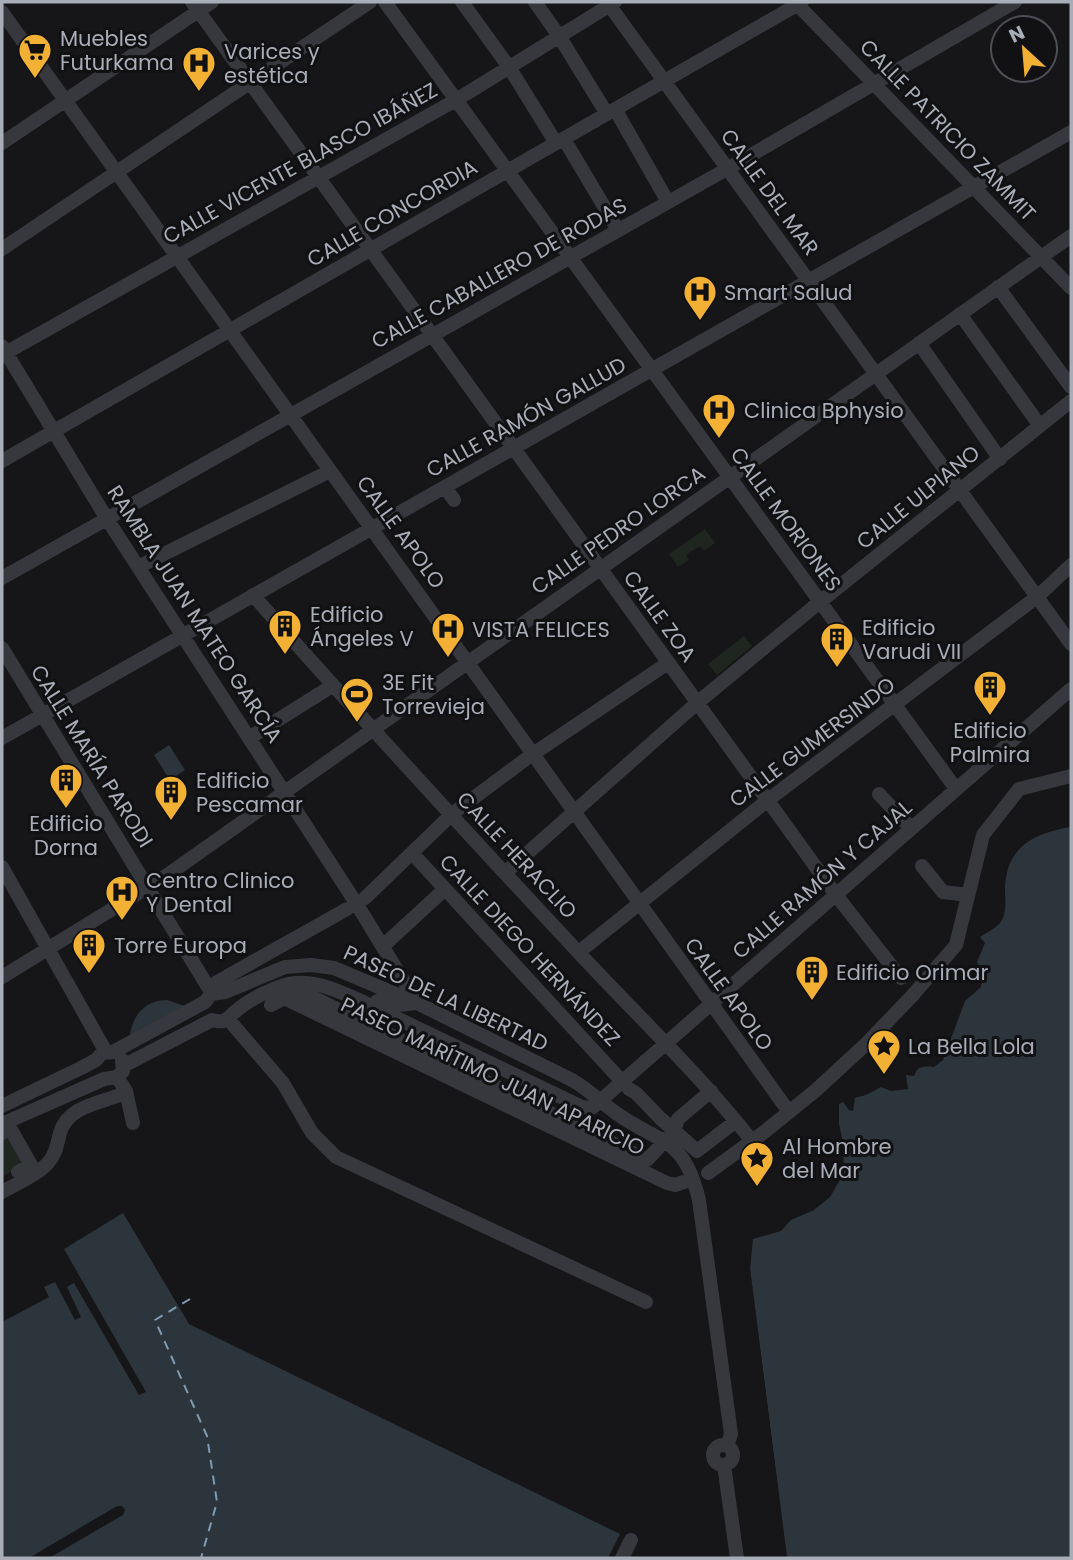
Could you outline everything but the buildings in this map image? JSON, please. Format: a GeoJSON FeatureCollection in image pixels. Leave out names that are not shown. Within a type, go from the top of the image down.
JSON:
{"type":"FeatureCollection","features":[{"type":"Feature","properties":{"kind":"street"},"geometry":{"type":"LineString","coordinates":[[2,144],[66,101],[195,6],[212,2]]}},
{"type":"Feature","properties":{"kind":"street"},"geometry":{"type":"LineString","coordinates":[[2,248],[370,2]]}},
{"type":"Feature","properties":{"kind":"street","name":"CALLE MORIONES"},"geometry":{"type":"LineString","coordinates":[[385,2],[956,789]]}},
{"type":"Feature","properties":{"kind":"street"},"geometry":{"type":"LineString","coordinates":[[462,2],[560,141],[618,230]]}},
{"type":"Feature","properties":{"kind":"street"},"geometry":{"type":"LineString","coordinates":[[535,2],[611,111],[668,202]]}},
{"type":"Feature","properties":{"kind":"street","name":"CALLE CABALLERO DE RODAS"},"geometry":{"type":"LineString","coordinates":[[2,578],[727,169],[1015,2]]}},
{"type":"Feature","properties":{"kind":"street","name":"CALLE VICENTE BLASCO IBÁÑEZ"},"geometry":{"type":"LineString","coordinates":[[3,351],[177,257],[456,100],[611,3]]}},
{"type":"Feature","properties":{"kind":"street","name":"CALLE DEL MAR"},"geometry":{"type":"LineString","coordinates":[[611,3],[727,169],[1071,644]]}},
{"type":"Feature","properties":{"kind":"street","name":"CALLE PATRICIO ZAMMIT"},"geometry":{"type":"LineString","coordinates":[[798,3],[1071,288]]}},
{"type":"Feature","properties":{"kind":"street","name":"CALLE CONCORDIA"},"geometry":{"type":"LineString","coordinates":[[2,461],[798,3]]}},
{"type":"Feature","properties":{"kind":"street","name":"CALLE ZOA"},"geometry":{"type":"LineString","coordinates":[[195,6],[697,704],[836,895],[901,978]]}},
{"type":"Feature","properties":{"kind":"street","name":"CALLE APOLO"},"geometry":{"type":"LineString","coordinates":[[2,12],[789,1112]]}},
{"type":"Feature","properties":{"kind":"street","name":"CALLE RAMÓN GALLUD"},"geometry":{"type":"LineString","coordinates":[[2,738],[1071,132]]}},
{"type":"Feature","properties":{"kind":"street"},"geometry":{"type":"LineString","coordinates":[[809,282],[822,280],[859,261],[892,240],[895,233]]}},
{"type":"Feature","properties":{"kind":"street","name":"CALLE PEDRO LORCA"},"geometry":{"type":"LineString","coordinates":[[2,976],[148,888],[1071,236]]}},
{"type":"Feature","properties":{"kind":"street"},"geometry":{"type":"LineString","coordinates":[[998,288],[1071,387]]}},
{"type":"Feature","properties":{"kind":"street"},"geometry":{"type":"LineString","coordinates":[[960,314],[1040,426]]}},
{"type":"Feature","properties":{"kind":"street"},"geometry":{"type":"LineString","coordinates":[[919,343],[1000,459]]}},
{"type":"Feature","properties":{"kind":"street","name":"RAMBLA JUAN MATEO GARCÍA"},"geometry":{"type":"LineString","coordinates":[[3,351],[107,519],[356,903],[417,1003]]}},
{"type":"Feature","properties":{"kind":"street","name":"CALLE ULPIANO"},"geometry":{"type":"LineString","coordinates":[[505,873],[697,704],[1071,401]]}},
{"type":"Feature","properties":{"kind":"street"},"geometry":{"type":"LineString","coordinates":[[138,567],[330,471]]}},
{"type":"Feature","properties":{"kind":"street"},"geometry":{"type":"LineString","coordinates":[[445,487],[454,500]]}},
{"type":"Feature","properties":{"kind":"street","name":"CALLE GUMERSINDO"},"geometry":{"type":"LineString","coordinates":[[579,952],[768,800],[1037,597],[1071,565]]}},
{"type":"Feature","properties":{"kind":"street","name":"CALLE HERACLIO"},"geometry":{"type":"LineString","coordinates":[[253,595],[332,686],[711,1091],[752,1141]]}},
{"type":"Feature","properties":{"kind":"street","name":"CALLE MARÍA PARODI"},"geometry":{"type":"LineString","coordinates":[[2,648],[208,987],[215,992]]}},
{"type":"Feature","properties":{"kind":"street"},"geometry":{"type":"LineString","coordinates":[[539,750],[668,663]]}},
{"type":"Feature","properties":{"kind":"street"},"geometry":{"type":"LineString","coordinates":[[249,737],[332,686]]}},
{"type":"Feature","properties":{"kind":"street","name":"CALLE RAMÓN Y CAJAL"},"geometry":{"type":"LineString","coordinates":[[602,1101],[1071,689]]}},
{"type":"Feature","properties":{"kind":"street"},"geometry":{"type":"LineString","coordinates":[[212,1020],[205,1012],[215,992],[356,903],[452,815],[526,759]]}},
{"type":"Feature","properties":{"kind":"street"},"geometry":{"type":"LineString","coordinates":[[708,1172],[789,1112],[865,1045],[912,996],[956,945],[983,835],[1019,789],[1071,776]]}},
{"type":"Feature","properties":{"kind":"street"},"geometry":{"type":"LineString","coordinates":[[879,794],[911,828]]}},
{"type":"Feature","properties":{"kind":"street","name":"CALLE DIEGO HERNÁNDEZ"},"geometry":{"type":"LineString","coordinates":[[412,853],[617,1076]]}},
{"type":"Feature","properties":{"kind":"street"},"geometry":{"type":"LineString","coordinates":[[922,866],[943,892],[968,895]]}},
{"type":"Feature","properties":{"kind":"street"},"geometry":{"type":"LineString","coordinates":[[5,878],[48,949],[105,1054]]}},
{"type":"Feature","properties":{"kind":"street"},"geometry":{"type":"LineString","coordinates":[[383,946],[445,889]]}},
{"type":"Feature","properties":{"kind":"street","name":"PASEO DE LA LIBERTAD"},"geometry":{"type":"LineString","coordinates":[[2,1105],[105,1054],[215,992],[275,971],[311,965],[346,972],[417,1003],[572,1080],[616,1113],[670,1136],[686,1164],[699,1200],[731,1434],[727,1446],[719,1446],[713,1453],[715,1462],[724,1465],[737,1558]]}},
{"type":"Feature","properties":{"kind":"street","name":"PASEO DE LA LIBERTAD"},"geometry":{"type":"LineString","coordinates":[[2,1124],[115,1074],[212,1020],[223,1021],[276,988],[295,983],[322,985],[359,1000],[582,1107],[592,1108],[602,1101]]}},
{"type":"Feature","properties":{"kind":"street"},"geometry":{"type":"LineString","coordinates":[[215,992],[234,1002],[231,1015],[283,1083],[312,1133],[337,1157],[646,1301]]}},
{"type":"Feature","properties":{"kind":"street","name":"PASEO MARÍTIMO JUAN APARICIO"},"geometry":{"type":"LineString","coordinates":[[670,1136],[647,1160],[304,993],[277,1001],[667,1183],[675,1185],[684,1182]]}},
{"type":"Feature","properties":{"kind":"street"},"geometry":{"type":"LineString","coordinates":[[359,1000],[373,999],[387,1006],[417,1003]]}},
{"type":"Feature","properties":{"kind":"street"},"geometry":{"type":"LineString","coordinates":[[105,1054],[97,1073],[115,1074]]}},
{"type":"Feature","properties":{"kind":"street"},"geometry":{"type":"LineString","coordinates":[[105,1054],[121,1057],[115,1074]]}},
{"type":"Feature","properties":{"kind":"street"},"geometry":{"type":"LineString","coordinates":[[115,1074],[126,1091],[133,1123]]}},
{"type":"Feature","properties":{"kind":"street"},"geometry":{"type":"LineString","coordinates":[[629,1089],[636,1093],[670,1136],[697,1151],[736,1121]]}},
{"type":"Feature","properties":{"kind":"street"},"geometry":{"type":"LineString","coordinates":[[670,1136],[678,1119],[711,1091]]}},
{"type":"Feature","properties":{"kind":"street"},"geometry":{"type":"LineString","coordinates":[[2,1192],[45,1166],[56,1151],[64,1122],[70,1115],[117,1096]]}},
{"type":"Feature","properties":{"kind":"street"},"geometry":{"type":"LineString","coordinates":[[2,1133],[10,1128],[31,1165],[2,1182]]}},
{"type":"Feature","properties":{"kind":"street"},"geometry":{"type":"LineString","coordinates":[[622,1558],[631,1539]]}},
{"type":"Feature","properties":{"kind":"shaded area"},"geometry":{"type":"Polygon","coordinates":[[[705,529],[715,543],[704,551],[700,546],[686,555],[689,560],[678,567],[669,554],[705,529]]]}},
{"type":"Feature","properties":{"kind":"shaded area"},"geometry":{"type":"Polygon","coordinates":[[[744,636],[752,646],[717,675],[708,664],[744,636]]]}},
{"type":"Feature","properties":{"kind":"shaded area"},"geometry":{"type":"Polygon","coordinates":[[[169,745],[185,770],[170,780],[154,755],[169,745]]]}},
{"type":"Feature","properties":{"kind":"shaded area"},"geometry":{"type":"Polygon","coordinates":[[[1071,827],[1071,1558],[787,1558],[750,1269],[753,1239],[781,1231],[791,1220],[814,1210],[830,1197],[844,1173],[839,1104],[843,1102],[853,1111],[855,1098],[881,1087],[891,1091],[908,1089],[906,1075],[914,1076],[919,1068],[934,1067],[943,1060],[965,1001],[981,987],[983,976],[977,962],[985,943],[980,937],[998,925],[1004,916],[1005,887],[1011,861],[1025,844],[1035,838],[1071,827]]]}},
{"type":"Feature","properties":{"kind":"shaded area"},"geometry":{"type":"Polygon","coordinates":[[[167,1000],[185,1006],[130,1035],[134,1021],[142,1010],[153,1003],[167,1000]]]}},
{"type":"Feature","properties":{"kind":"shaded area"},"geometry":{"type":"Polygon","coordinates":[[[9,1132],[27,1162],[2,1177],[2,1137],[9,1132]]]}},
{"type":"Feature","properties":{"kind":"shaded area"},"geometry":{"type":"Polygon","coordinates":[[[123,1213],[189,1324],[620,1534],[608,1558],[49,1558],[123,1515],[125,1510],[122,1506],[117,1506],[29,1558],[2,1558],[2,1322],[49,1297],[44,1287],[55,1282],[75,1320],[81,1317],[67,1287],[74,1283],[139,1395],[146,1392],[64,1249],[123,1213]]]}},
{"type":"Feature","properties":{"kind":"pier"},"geometry":{"type":"Polygon","coordinates":[[[752,1236],[750,1269],[787,1558],[783,1558],[746,1269],[749,1238],[752,1236]]]}},
{"type":"Feature","properties":{"kind":"ferry route"},"geometry":{"type":"LineString","coordinates":[[190,1299],[155,1320],[207,1436],[217,1502],[201,1558]]}},
{"type":"Feature","properties":{"kind":"place","name":"Muebles Futurkama"},"geometry":{"type":"Point","coordinates":[35,80]}},
{"type":"Feature","properties":{"kind":"place","name":"Varices y estética"},"geometry":{"type":"Point","coordinates":[199,93]}},
{"type":"Feature","properties":{"kind":"place","name":"Smart Salud"},"geometry":{"type":"Point","coordinates":[700,322]}},
{"type":"Feature","properties":{"kind":"place","name":"Clinica Bphysio"},"geometry":{"type":"Point","coordinates":[719,440]}},
{"type":"Feature","properties":{"kind":"place","name":"Edificio Ángeles V"},"geometry":{"type":"Point","coordinates":[285,656]}},
{"type":"Feature","properties":{"kind":"place","name":"VISTA FELICES"},"geometry":{"type":"Point","coordinates":[448,659]}},
{"type":"Feature","properties":{"kind":"place","name":"Edificio Varudi VII"},"geometry":{"type":"Point","coordinates":[837,669]}},
{"type":"Feature","properties":{"kind":"place","name":"Edificio Palmira"},"geometry":{"type":"Point","coordinates":[990,717]}},
{"type":"Feature","properties":{"kind":"place","name":"3E Fit Torrevieja"},"geometry":{"type":"Point","coordinates":[357,724]}},
{"type":"Feature","properties":{"kind":"place","name":"Edificio Dorna"},"geometry":{"type":"Point","coordinates":[66,810]}},
{"type":"Feature","properties":{"kind":"place","name":"Edificio Pescamar"},"geometry":{"type":"Point","coordinates":[171,822]}},
{"type":"Feature","properties":{"kind":"place","name":"Centro Clinico Y Dental"},"geometry":{"type":"Point","coordinates":[122,922]}},
{"type":"Feature","properties":{"kind":"place","name":"Torre Europa"},"geometry":{"type":"Point","coordinates":[89,975]}},
{"type":"Feature","properties":{"kind":"place","name":"Edificio Orimar"},"geometry":{"type":"Point","coordinates":[812,1002]}},
{"type":"Feature","properties":{"kind":"place","name":"La Bella Lola"},"geometry":{"type":"Point","coordinates":[884,1076]}},
{"type":"Feature","properties":{"kind":"place","name":"Al Hombre del Mar"},"geometry":{"type":"Point","coordinates":[757,1188]}}]}
